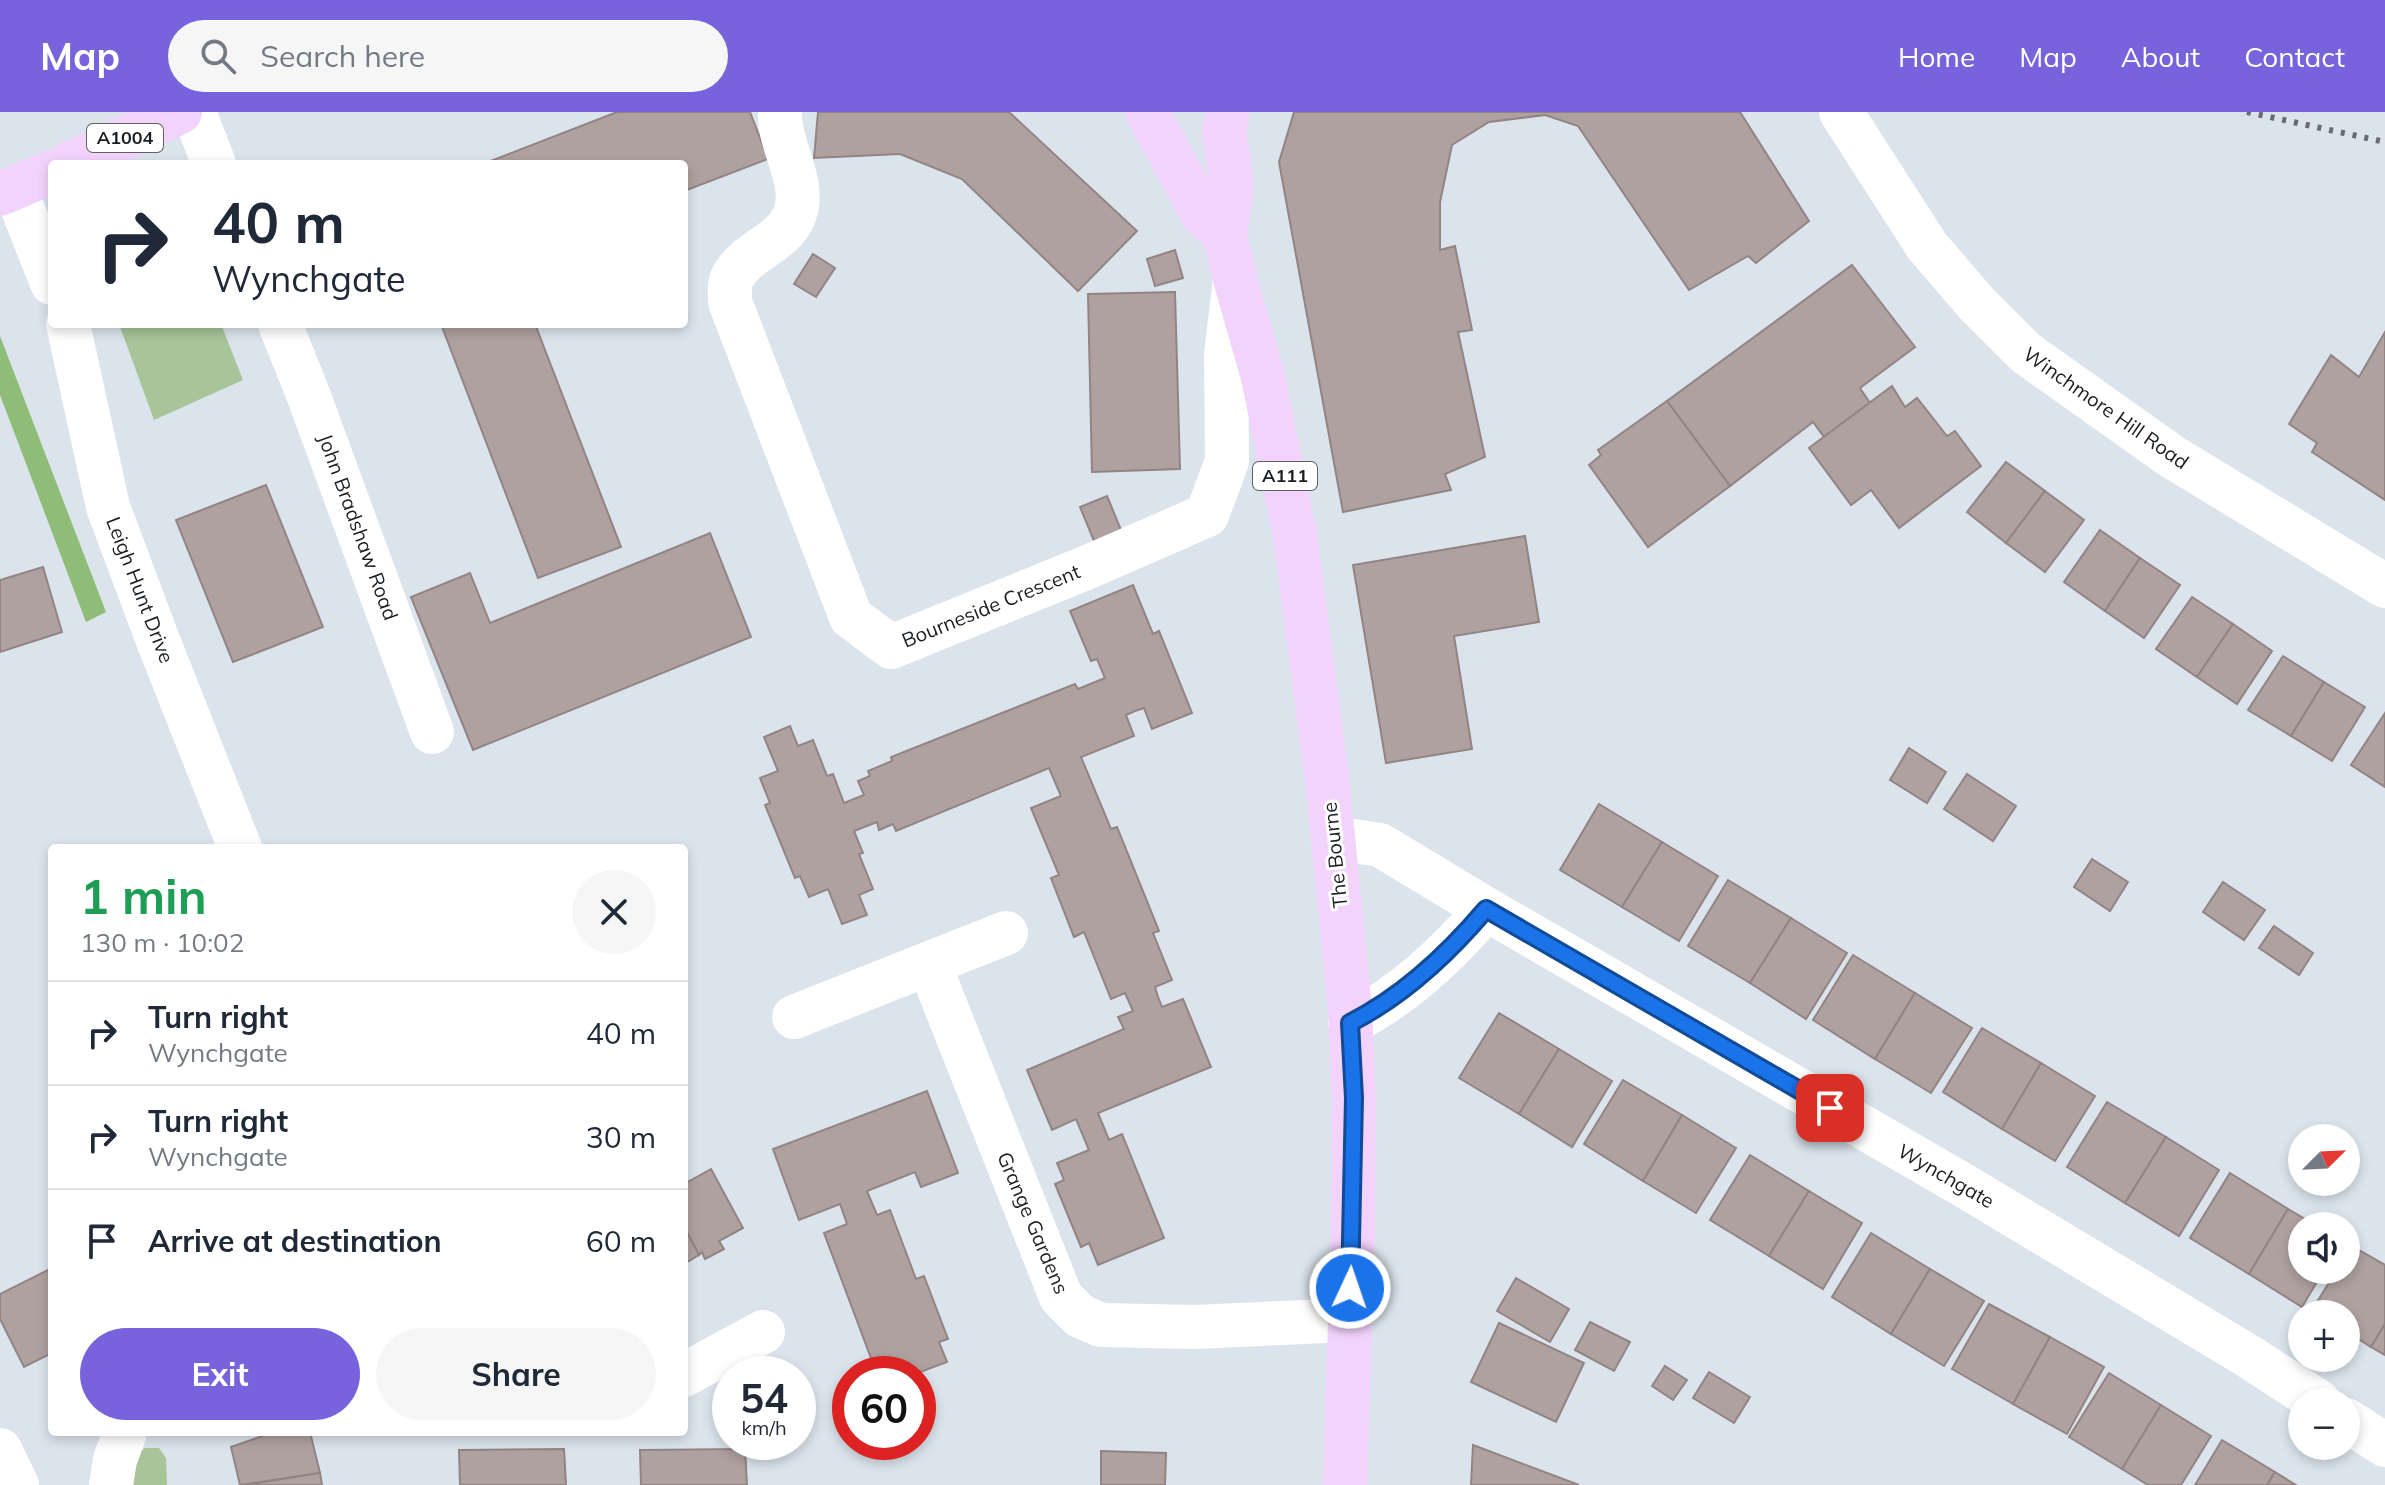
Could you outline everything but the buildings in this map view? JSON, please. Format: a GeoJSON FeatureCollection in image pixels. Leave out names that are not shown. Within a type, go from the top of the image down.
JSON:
{"type":"FeatureCollection","features":[{"type":"Feature","properties":{"kind":"main road","name":"A1004"},"geometry":{"type":"LineString","coordinates":[[78,160],[180,112]]}},
{"type":"Feature","properties":{"kind":"main road"},"geometry":{"type":"LineString","coordinates":[[1147,112],[1203,215],[1225,234]]}},
{"type":"Feature","properties":{"kind":"main road","name":"The Bourne"},"geometry":{"type":"LineString","coordinates":[[1228,112],[1224,132],[1232,185],[1225,234],[1263,377],[1295,535],[1333,838],[1350,1023],[1354,1098],[1345,1485]]}},
{"type":"Feature","properties":{"kind":"street"},"geometry":{"type":"LineString","coordinates":[[194,112],[212,160]]}},
{"type":"Feature","properties":{"kind":"street","name":"Bourneside Crescent"},"geometry":{"type":"LineString","coordinates":[[780,112],[798,199],[794,217],[783,232],[746,259],[731,279],[730,302],[851,617],[891,647],[1207,515],[1227,461],[1226,354],[1235,279]]}},
{"type":"Feature","properties":{"kind":"street","name":"Winchmore Hill Road"},"geometry":{"type":"LineString","coordinates":[[1841,112],[1927,246],[1976,303],[2026,353],[2171,456],[2385,586]]}},
{"type":"Feature","properties":{"kind":"street"},"geometry":{"type":"LineString","coordinates":[[22,185],[48,270]]}},
{"type":"Feature","properties":{"kind":"street","name":"Leigh Hunt Drive"},"geometry":{"type":"LineString","coordinates":[[69,328],[108,507],[238,844]]}},
{"type":"Feature","properties":{"kind":"street","name":"John Bradshaw Road"},"geometry":{"type":"LineString","coordinates":[[282,328],[432,732]]}},
{"type":"Feature","properties":{"kind":"street","name":"Wynchgate"},"geometry":{"type":"LineString","coordinates":[[1333,838],[1380,845],[1963,1185],[2296,1388]]}},
{"type":"Feature","properties":{"kind":"street"},"geometry":{"type":"LineString","coordinates":[[1350,1023],[1382,1007],[1456,944],[1486,909]]}},
{"type":"Feature","properties":{"kind":"street"},"geometry":{"type":"LineString","coordinates":[[794,1017],[1006,933]]}},
{"type":"Feature","properties":{"kind":"street","name":"Grange Gardens"},"geometry":{"type":"LineString","coordinates":[[929,964],[1061,1297],[1080,1316],[1101,1325],[1195,1327],[1349,1320]]}},
{"type":"Feature","properties":{"kind":"street"},"geometry":{"type":"LineString","coordinates":[[688,1373],[763,1332]]}},
{"type":"Feature","properties":{"kind":"street"},"geometry":{"type":"LineString","coordinates":[[2360,1429],[2385,1445]]}},
{"type":"Feature","properties":{"kind":"street"},"geometry":{"type":"LineString","coordinates":[[111,1485],[124,1436]]}},
{"type":"Feature","properties":{"kind":"street"},"geometry":{"type":"LineString","coordinates":[[0,1450],[17,1485]]}},
{"type":"Feature","properties":{"kind":"green space"},"geometry":{"type":"Polygon","coordinates":[[[120,328],[223,328],[243,380],[154,420],[120,328]]]}},
{"type":"Feature","properties":{"kind":"green space"},"geometry":{"type":"Polygon","coordinates":[[[0,336],[106,612],[86,622],[0,395],[0,336]]]}},
{"type":"Feature","properties":{"kind":"green space"},"geometry":{"type":"Polygon","coordinates":[[[145,1448],[159,1448],[166,1458],[167,1485],[128,1485],[133,1458],[145,1448]]]}},
{"type":"Feature","properties":{"kind":"railway"},"geometry":{"type":"LineString","coordinates":[[2247,112],[2385,142]]}},
{"type":"Feature","properties":{"kind":"route"},"geometry":{"type":"LineString","coordinates":[[1350,1288],[1354,1098],[1350,1023],[1382,1007],[1456,944],[1486,909],[1830,1108]]}}]}
